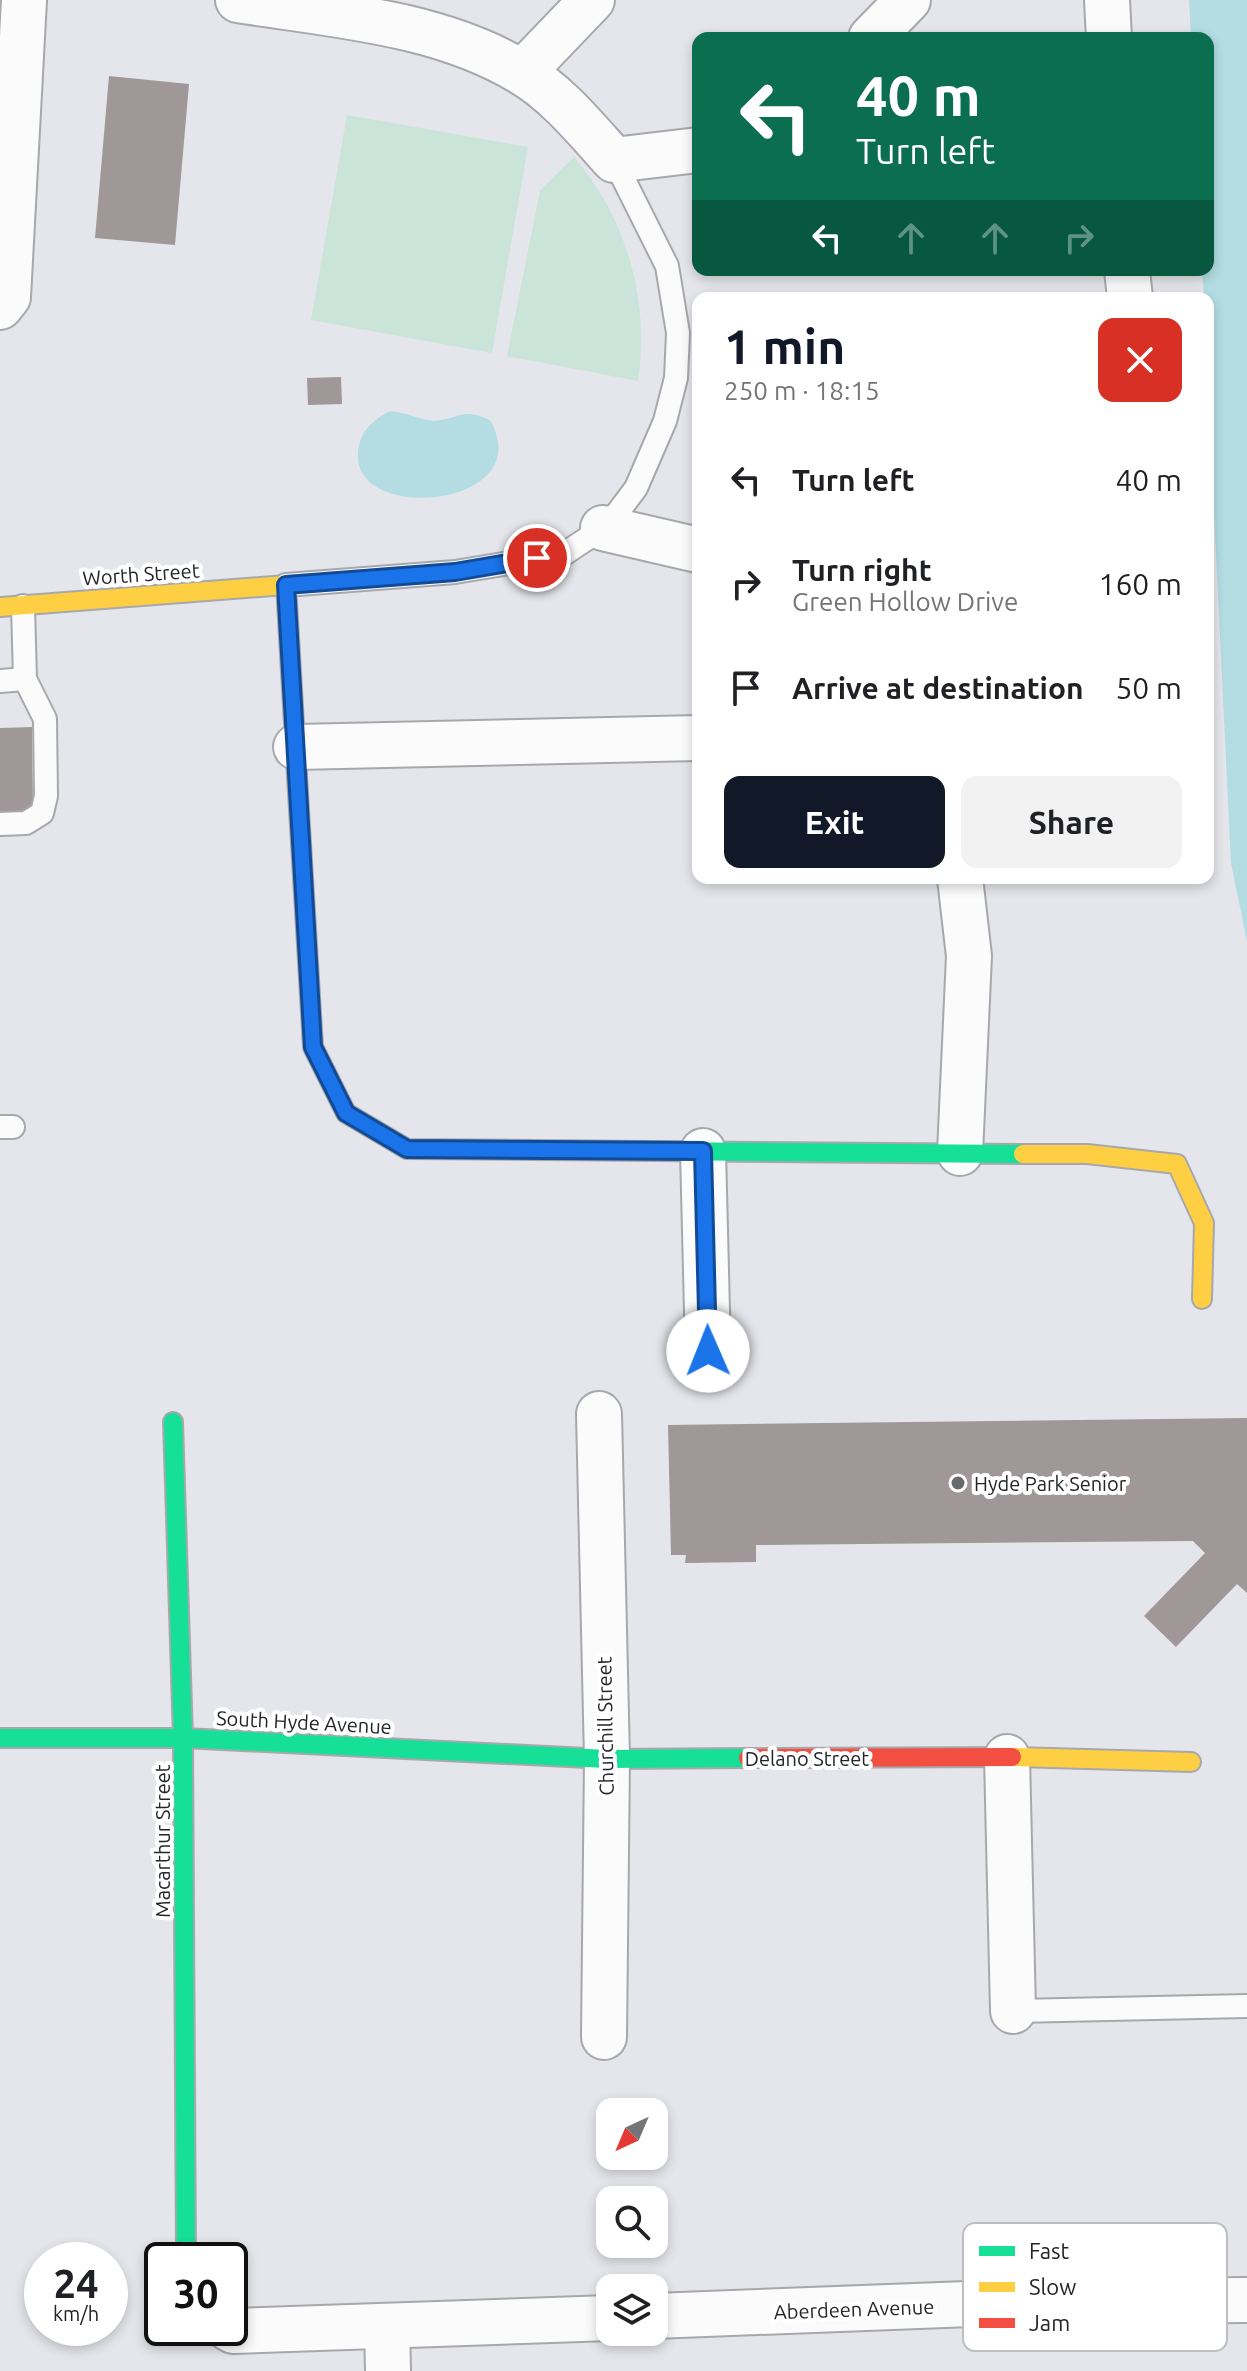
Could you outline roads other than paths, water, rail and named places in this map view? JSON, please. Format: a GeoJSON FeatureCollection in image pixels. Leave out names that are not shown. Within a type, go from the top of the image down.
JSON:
{"type":"FeatureCollection","features":[{"type":"Feature","properties":{"kind":"street"},"geometry":{"type":"LineString","coordinates":[[0,307],[8,297],[24,0]]}},
{"type":"Feature","properties":{"kind":"street"},"geometry":{"type":"LineString","coordinates":[[238,0],[458,41],[523,72],[573,115],[614,160],[692,151]]}},
{"type":"Feature","properties":{"kind":"street"},"geometry":{"type":"LineString","coordinates":[[523,72],[592,0]]}},
{"type":"Feature","properties":{"kind":"street"},"geometry":{"type":"LineString","coordinates":[[877,32],[908,0]]}},
{"type":"Feature","properties":{"kind":"street"},"geometry":{"type":"LineString","coordinates":[[1107,0],[1109,32]]}},
{"type":"Feature","properties":{"kind":"street"},"geometry":{"type":"LineString","coordinates":[[603,528],[692,549]]}},
{"type":"Feature","properties":{"kind":"street"},"geometry":{"type":"LineString","coordinates":[[286,585],[313,1047],[346,1113],[407,1149],[1087,1154],[1177,1164],[1204,1223],[1202,1299]]}},
{"type":"Feature","properties":{"kind":"street","name":"Worth Street"},"geometry":{"type":"LineString","coordinates":[[0,607],[286,585]]}},
{"type":"Feature","properties":{"kind":"street"},"geometry":{"type":"LineString","coordinates":[[296,747],[692,738]]}},
{"type":"Feature","properties":{"kind":"street"},"geometry":{"type":"LineString","coordinates":[[960,1153],[969,956],[961,884]]}},
{"type":"Feature","properties":{"kind":"street"},"geometry":{"type":"LineString","coordinates":[[703,1151],[708,1351]]}},
{"type":"Feature","properties":{"kind":"street","name":"Churchill Street"},"geometry":{"type":"LineString","coordinates":[[599,1414],[607,1759],[604,2037]]}},
{"type":"Feature","properties":{"kind":"street","name":"Macarthur Street"},"geometry":{"type":"LineString","coordinates":[[173,1422],[183,1738],[186,2242]]}},
{"type":"Feature","properties":{"kind":"street","name":"South Hyde Avenue"},"geometry":{"type":"LineString","coordinates":[[0,1738],[183,1738],[607,1759]]}},
{"type":"Feature","properties":{"kind":"street"},"geometry":{"type":"LineString","coordinates":[[1007,1757],[1013,2011]]}},
{"type":"Feature","properties":{"kind":"street","name":"Delano Street"},"geometry":{"type":"LineString","coordinates":[[607,1759],[1007,1757],[1191,1762]]}},
{"type":"Feature","properties":{"kind":"street","name":"Aberdeen Avenue"},"geometry":{"type":"LineString","coordinates":[[1227,2300],[1247,2300]]}},
{"type":"Feature","properties":{"kind":"street","name":"Aberdeen Avenue"},"geometry":{"type":"LineString","coordinates":[[668,2315],[963,2304]]}},
{"type":"Feature","properties":{"kind":"street"},"geometry":{"type":"LineString","coordinates":[[248,2331],[596,2319]]}},
{"type":"Feature","properties":{"kind":"street"},"geometry":{"type":"LineString","coordinates":[[387,2326],[388,2371]]}},
{"type":"Feature","properties":{"kind":"lane"},"geometry":{"type":"LineString","coordinates":[[286,585],[455,572],[564,554],[603,528],[636,488],[665,421],[676,378],[678,333],[667,266],[614,160]]}},
{"type":"Feature","properties":{"kind":"lane"},"geometry":{"type":"LineString","coordinates":[[0,824],[26,823],[42,813],[46,796],[45,719],[25,679],[23,606]]}},
{"type":"Feature","properties":{"kind":"lane"},"geometry":{"type":"LineString","coordinates":[[0,681],[25,679]]}},
{"type":"Feature","properties":{"kind":"lane"},"geometry":{"type":"LineString","coordinates":[[1013,2011],[1247,2006]]}},
{"type":"Feature","properties":{"kind":"water"},"geometry":{"type":"Polygon","coordinates":[[[1189,0],[1247,0],[1247,941],[1231,863],[1214,513],[1214,292],[1204,292],[1202,276],[1214,276],[1214,32],[1191,32],[1189,0]]]}},
{"type":"Feature","properties":{"kind":"water"},"geometry":{"type":"Polygon","coordinates":[[[390,411],[434,421],[467,414],[490,420],[498,450],[489,472],[468,488],[440,496],[410,497],[383,490],[364,475],[358,452],[361,438],[368,427],[390,411]]]}},
{"type":"Feature","properties":{"kind":"place","name":"Hyde Park Senior"},"geometry":{"type":"Point","coordinates":[958,1483]}}]}
